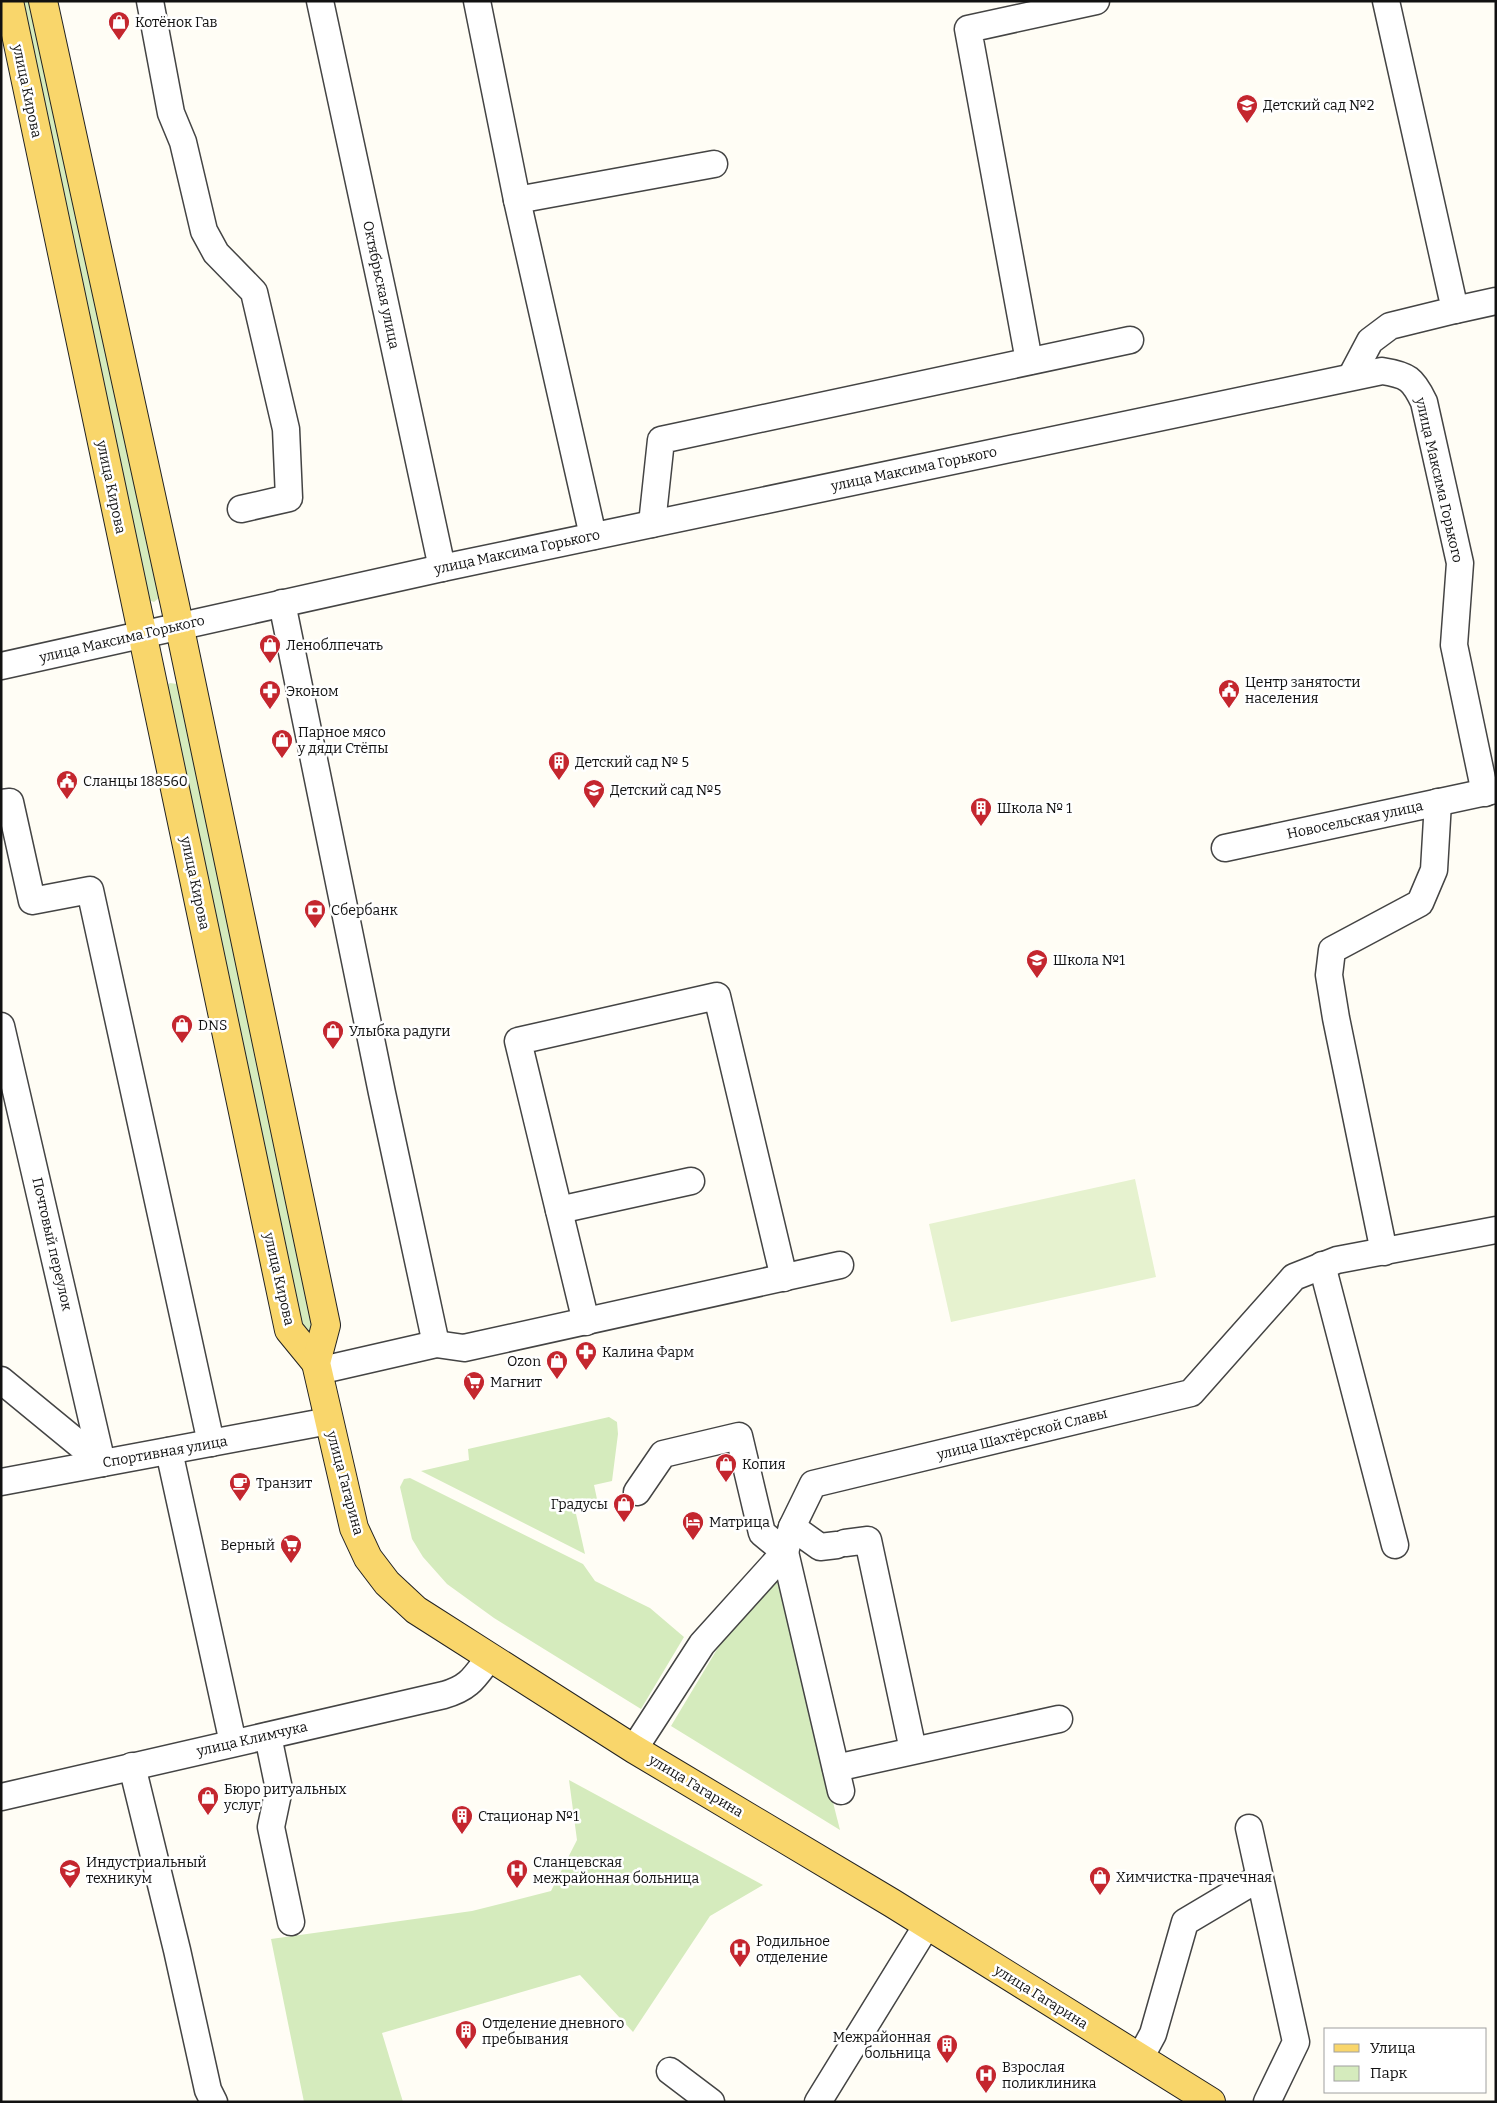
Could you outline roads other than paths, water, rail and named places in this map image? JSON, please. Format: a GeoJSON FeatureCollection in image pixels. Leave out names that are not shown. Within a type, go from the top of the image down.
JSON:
{"type":"FeatureCollection","features":[{"type":"Feature","properties":{"kind":"main road","name":"улица Кирова"},"geometry":{"type":"LineString","coordinates":[[8,1],[290,1330],[317,1367]]}},
{"type":"Feature","properties":{"kind":"main road"},"geometry":{"type":"LineString","coordinates":[[43,1],[179,626],[326,1325],[317,1367]]}},
{"type":"Feature","properties":{"kind":"main road","name":"улица Гагарина"},"geometry":{"type":"LineString","coordinates":[[317,1367],[354,1528],[368,1558],[387,1583],[416,1610],[489,1658],[634,1748],[926,1925],[1211,2102]]}},
{"type":"Feature","properties":{"kind":"street"},"geometry":{"type":"LineString","coordinates":[[150,1],[172,113],[183,142],[204,231],[216,253],[254,292],[286,429],[289,498],[241,508]]}},
{"type":"Feature","properties":{"kind":"street","name":"Октябрьская улица"},"geometry":{"type":"LineString","coordinates":[[320,1],[442,568]]}},
{"type":"Feature","properties":{"kind":"street"},"geometry":{"type":"LineString","coordinates":[[477,1],[517,200],[593,536]]}},
{"type":"Feature","properties":{"kind":"street"},"geometry":{"type":"LineString","coordinates":[[1029,361],[968,29],[1033,8],[1096,1]]}},
{"type":"Feature","properties":{"kind":"street"},"geometry":{"type":"LineString","coordinates":[[1386,1],[1455,310]]}},
{"type":"Feature","properties":{"kind":"street"},"geometry":{"type":"LineString","coordinates":[[517,200],[714,164]]}},
{"type":"Feature","properties":{"kind":"street"},"geometry":{"type":"LineString","coordinates":[[1352,375],[1370,341],[1390,326],[1496,301]]}},
{"type":"Feature","properties":{"kind":"street"},"geometry":{"type":"LineString","coordinates":[[652,524],[661,440],[1130,340]]}},
{"type":"Feature","properties":{"kind":"street","name":"улица Максима Горького"},"geometry":{"type":"LineString","coordinates":[[1,666],[442,568],[1352,375],[1382,371],[1402,374],[1416,384],[1424,402],[1460,563],[1454,645],[1490,791]]}},
{"type":"Feature","properties":{"kind":"street"},"geometry":{"type":"LineString","coordinates":[[282,604],[384,1102],[436,1344]]}},
{"type":"Feature","properties":{"kind":"street","name":"Новосельская улица"},"geometry":{"type":"LineString","coordinates":[[1225,848],[1490,791]]}},
{"type":"Feature","properties":{"kind":"street"},"geometry":{"type":"LineString","coordinates":[[1,803],[10,802],[32,901],[90,890],[211,1443]]}},
{"type":"Feature","properties":{"kind":"street"},"geometry":{"type":"LineString","coordinates":[[1384,1252],[1329,975],[1332,950],[1420,903],[1434,870],[1438,802]]}},
{"type":"Feature","properties":{"kind":"street"},"geometry":{"type":"LineString","coordinates":[[586,1322],[518,1041],[717,996],[784,1278]]}},
{"type":"Feature","properties":{"kind":"street","name":"Почтовый переулок"},"geometry":{"type":"LineString","coordinates":[[1,1026],[102,1463]]}},
{"type":"Feature","properties":{"kind":"street"},"geometry":{"type":"LineString","coordinates":[[559,1210],[691,1181]]}},
{"type":"Feature","properties":{"kind":"street","name":"улица Шахтёрской Славы"},"geometry":{"type":"LineString","coordinates":[[634,1748],[702,1644],[785,1552],[792,1527],[813,1484],[1191,1393],[1294,1277],[1322,1265],[1496,1230]]}},
{"type":"Feature","properties":{"kind":"street"},"geometry":{"type":"LineString","coordinates":[[317,1367],[436,1344],[464,1348],[840,1265]]}},
{"type":"Feature","properties":{"kind":"street"},"geometry":{"type":"LineString","coordinates":[[1322,1265],[1395,1544]]}},
{"type":"Feature","properties":{"kind":"street"},"geometry":{"type":"LineString","coordinates":[[1,1380],[102,1463]]}},
{"type":"Feature","properties":{"kind":"street","name":"Спортивная улица"},"geometry":{"type":"LineString","coordinates":[[1,1482],[329,1421]]}},
{"type":"Feature","properties":{"kind":"street"},"geometry":{"type":"LineString","coordinates":[[637,1492],[663,1454],[739,1436],[762,1533],[785,1552],[838,1780],[913,1750],[1059,1718]]}},
{"type":"Feature","properties":{"kind":"street"},"geometry":{"type":"LineString","coordinates":[[169,1451],[233,1743]]}},
{"type":"Feature","properties":{"kind":"street"},"geometry":{"type":"LineString","coordinates":[[792,1527],[820,1546],[868,1540],[913,1750]]}},
{"type":"Feature","properties":{"kind":"street","name":"улица Климчука"},"geometry":{"type":"LineString","coordinates":[[1,1797],[461,1690],[472,1682],[489,1658]]}},
{"type":"Feature","properties":{"kind":"street"},"geometry":{"type":"LineString","coordinates":[[268,1736],[278,1789],[271,1827],[291,1922]]}},
{"type":"Feature","properties":{"kind":"street"},"geometry":{"type":"LineString","coordinates":[[132,1766],[178,1950],[208,2090],[214,2102]]}},
{"type":"Feature","properties":{"kind":"street"},"geometry":{"type":"LineString","coordinates":[[1249,1828],[1296,2042],[1266,2102]]}},
{"type":"Feature","properties":{"kind":"street"},"geometry":{"type":"LineString","coordinates":[[1140,2058],[1153,2034],[1184,1922],[1259,1878]]}},
{"type":"Feature","properties":{"kind":"street"},"geometry":{"type":"LineString","coordinates":[[818,2102],[863,2042],[926,1925]]}},
{"type":"Feature","properties":{"kind":"street"},"geometry":{"type":"LineString","coordinates":[[670,2071],[711,2102]]}},
{"type":"Feature","properties":{"kind":"place","name":"Котёнок Гав"},"geometry":{"type":"Point","coordinates":[119,41]}},
{"type":"Feature","properties":{"kind":"place","name":"Детский сад №2"},"geometry":{"type":"Point","coordinates":[1247,124]}},
{"type":"Feature","properties":{"kind":"place","name":"Леноблпечать"},"geometry":{"type":"Point","coordinates":[270,664]}},
{"type":"Feature","properties":{"kind":"place","name":"Центр занятости населения"},"geometry":{"type":"Point","coordinates":[1229,709]}},
{"type":"Feature","properties":{"kind":"place","name":"Эконом"},"geometry":{"type":"Point","coordinates":[270,710]}},
{"type":"Feature","properties":{"kind":"place","name":"Парное мясо у дяди Стёпы"},"geometry":{"type":"Point","coordinates":[282,759]}},
{"type":"Feature","properties":{"kind":"place","name":"Детский сад № 5"},"geometry":{"type":"Point","coordinates":[559,781]}},
{"type":"Feature","properties":{"kind":"place","name":"Сланцы 188560"},"geometry":{"type":"Point","coordinates":[67,800]}},
{"type":"Feature","properties":{"kind":"place","name":"Детский сад №5"},"geometry":{"type":"Point","coordinates":[594,809]}},
{"type":"Feature","properties":{"kind":"place","name":"Школа № 1"},"geometry":{"type":"Point","coordinates":[981,827]}},
{"type":"Feature","properties":{"kind":"place","name":"Сбербанк"},"geometry":{"type":"Point","coordinates":[315,929]}},
{"type":"Feature","properties":{"kind":"place","name":"Школа №1"},"geometry":{"type":"Point","coordinates":[1037,979]}},
{"type":"Feature","properties":{"kind":"place","name":"DNS"},"geometry":{"type":"Point","coordinates":[182,1044]}},
{"type":"Feature","properties":{"kind":"place","name":"Улыбка радуги"},"geometry":{"type":"Point","coordinates":[333,1050]}},
{"type":"Feature","properties":{"kind":"place","name":"Калина Фарм"},"geometry":{"type":"Point","coordinates":[586,1371]}},
{"type":"Feature","properties":{"kind":"place","name":"Ozon"},"geometry":{"type":"Point","coordinates":[557,1380]}},
{"type":"Feature","properties":{"kind":"place","name":"Магнит"},"geometry":{"type":"Point","coordinates":[474,1401]}},
{"type":"Feature","properties":{"kind":"place","name":"Копия"},"geometry":{"type":"Point","coordinates":[726,1483]}},
{"type":"Feature","properties":{"kind":"place","name":"Транзит"},"geometry":{"type":"Point","coordinates":[240,1502]}},
{"type":"Feature","properties":{"kind":"place","name":"Градусы"},"geometry":{"type":"Point","coordinates":[624,1523]}},
{"type":"Feature","properties":{"kind":"place","name":"Матрица"},"geometry":{"type":"Point","coordinates":[693,1541]}},
{"type":"Feature","properties":{"kind":"place","name":"Верный"},"geometry":{"type":"Point","coordinates":[291,1564]}},
{"type":"Feature","properties":{"kind":"place","name":"Бюро ритуальных услуг"},"geometry":{"type":"Point","coordinates":[208,1816]}},
{"type":"Feature","properties":{"kind":"place","name":"Стационар №1"},"geometry":{"type":"Point","coordinates":[462,1835]}},
{"type":"Feature","properties":{"kind":"place","name":"Индустриальный техникум"},"geometry":{"type":"Point","coordinates":[70,1889]}},
{"type":"Feature","properties":{"kind":"place","name":"Сланцевская межрайонная больница"},"geometry":{"type":"Point","coordinates":[517,1889]}},
{"type":"Feature","properties":{"kind":"place","name":"Химчистка-прачечная"},"geometry":{"type":"Point","coordinates":[1100,1896]}},
{"type":"Feature","properties":{"kind":"place","name":"Родильное отделение"},"geometry":{"type":"Point","coordinates":[740,1968]}},
{"type":"Feature","properties":{"kind":"place","name":"Отделение дневного пребывания"},"geometry":{"type":"Point","coordinates":[466,2050]}},
{"type":"Feature","properties":{"kind":"place","name":"Межрайонная больница"},"geometry":{"type":"Point","coordinates":[947,2064]}},
{"type":"Feature","properties":{"kind":"place","name":"Взрослая поликлиника"},"geometry":{"type":"Point","coordinates":[986,2094]}}]}
